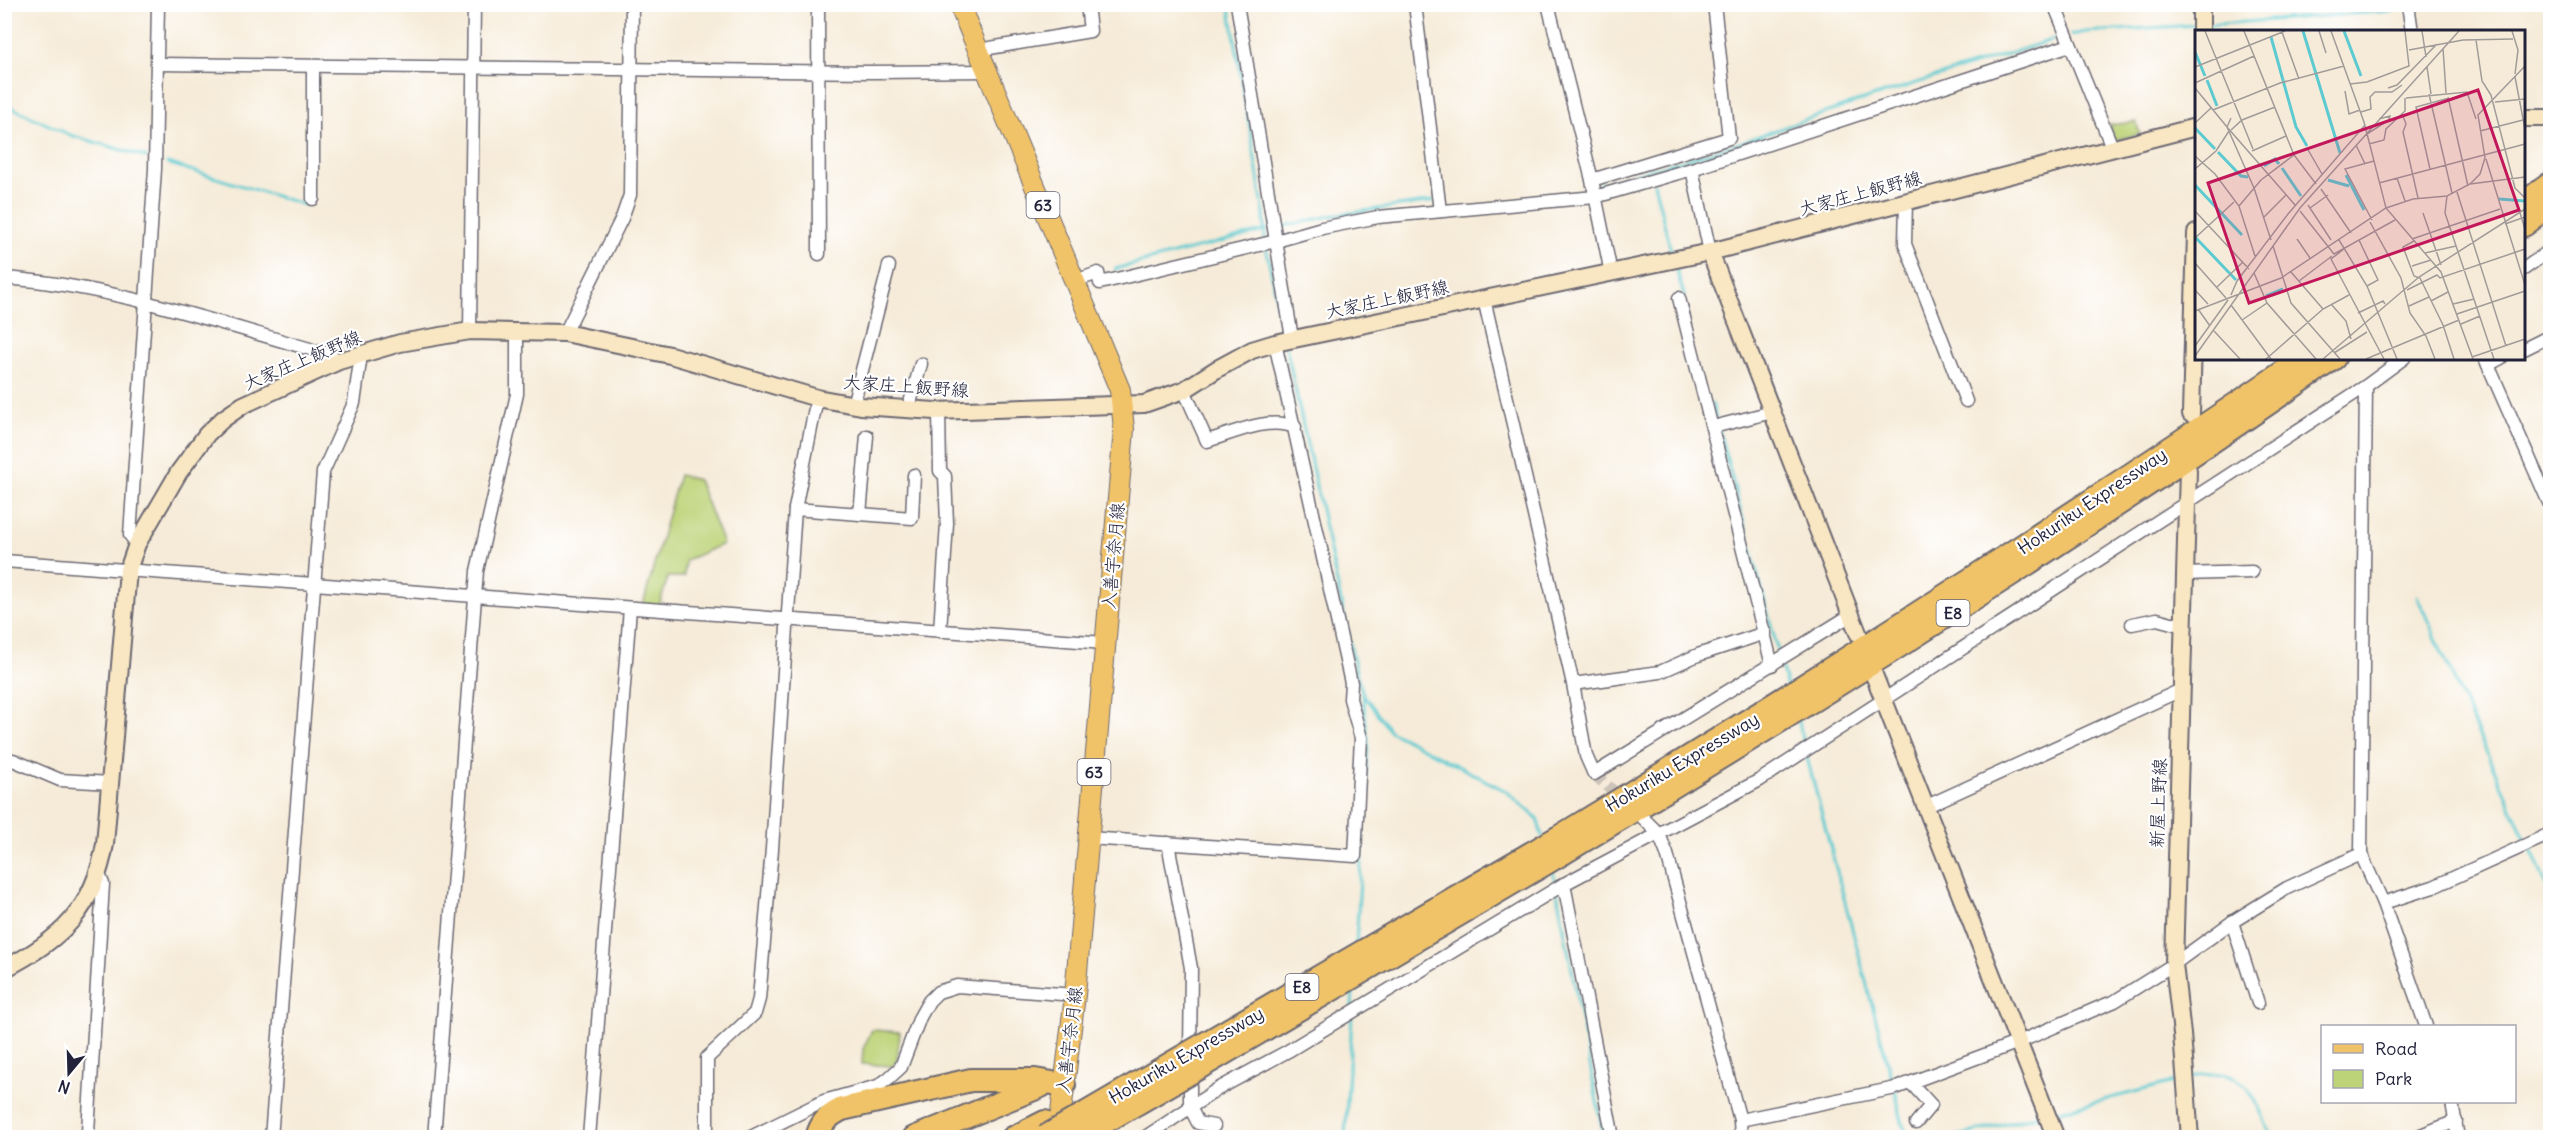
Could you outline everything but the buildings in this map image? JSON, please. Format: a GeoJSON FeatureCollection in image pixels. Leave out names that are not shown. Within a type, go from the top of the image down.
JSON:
{"type":"FeatureCollection","features":[{"type":"Feature","properties":{"kind":"highway"},"geometry":{"type":"LineString","coordinates":[[2525,202],[2550,184]]}},
{"type":"Feature","properties":{"kind":"highway"},"geometry":{"type":"LineString","coordinates":[[2525,224],[2550,205]]}},
{"type":"Feature","properties":{"kind":"highway","name":"Hokuriku Expressway"},"geometry":{"type":"LineString","coordinates":[[1561,845],[1760,714],[2001,562],[2301,360]]}},
{"type":"Feature","properties":{"kind":"highway","name":"Hokuriku Expressway"},"geometry":{"type":"LineString","coordinates":[[1077,1137],[1214,1049],[1561,845],[1717,761],[2002,581],[2224,435],[2331,360]]}},
{"type":"Feature","properties":{"kind":"highway"},"geometry":{"type":"LineString","coordinates":[[1097,1137],[1214,1049]]}},
{"type":"Feature","properties":{"kind":"highway","name":"Hokuriku Expressway"},"geometry":{"type":"LineString","coordinates":[[1013,1137],[1048,1133],[1214,1049]]}},
{"type":"Feature","properties":{"kind":"highway"},"geometry":{"type":"LineString","coordinates":[[817,1137],[822,1123],[830,1115],[842,1109],[971,1080],[1035,1080],[1064,1085]]}},
{"type":"Feature","properties":{"kind":"highway"},"geometry":{"type":"LineString","coordinates":[[914,1137],[1035,1087],[1064,1085]]}},
{"type":"Feature","properties":{"kind":"main road","name":"入善宇奈月線"},"geometry":{"type":"LineString","coordinates":[[959,4],[1120,390],[1123,406],[1124,429],[1075,994],[1064,1085],[1048,1133]]}},
{"type":"Feature","properties":{"kind":"main road"},"geometry":{"type":"LineString","coordinates":[[2201,4],[2201,30]]}},
{"type":"Feature","properties":{"kind":"main road"},"geometry":{"type":"LineString","coordinates":[[2525,118],[2550,118]]}},
{"type":"Feature","properties":{"kind":"main road","name":"大家庄上飯野線"},"geometry":{"type":"LineString","coordinates":[[4,969],[34,954],[71,923],[86,901],[98,872],[105,844],[128,570],[137,544],[179,472],[207,434],[223,419],[243,405],[339,361],[400,343],[470,331],[565,333],[670,355],[817,398],[853,405],[939,411],[1123,406],[1163,399],[1184,390],[1252,350],[1292,338],[1710,252],[2112,147],[2195,128]]}},
{"type":"Feature","properties":{"kind":"main road"},"geometry":{"type":"LineString","coordinates":[[1710,252],[1858,633]]}},
{"type":"Feature","properties":{"kind":"main road"},"geometry":{"type":"LineString","coordinates":[[2191,414],[2195,269]]}},
{"type":"Feature","properties":{"kind":"main road","name":"新屋上野線"},"geometry":{"type":"LineString","coordinates":[[2188,470],[2174,964],[2190,1137]]}},
{"type":"Feature","properties":{"kind":"main road"},"geometry":{"type":"LineString","coordinates":[[1874,675],[2056,1137]]}},
{"type":"Feature","properties":{"kind":"street"},"geometry":{"type":"LineString","coordinates":[[137,544],[130,535],[156,164],[158,4]]}},
{"type":"Feature","properties":{"kind":"street"},"geometry":{"type":"LineString","coordinates":[[470,331],[474,4]]}},
{"type":"Feature","properties":{"kind":"street"},"geometry":{"type":"LineString","coordinates":[[565,333],[622,218],[630,195],[632,4]]}},
{"type":"Feature","properties":{"kind":"street"},"geometry":{"type":"LineString","coordinates":[[818,4],[819,254]]}},
{"type":"Feature","properties":{"kind":"street"},"geometry":{"type":"LineString","coordinates":[[978,50],[1090,31],[1087,4]]}},
{"type":"Feature","properties":{"kind":"street"},"geometry":{"type":"LineString","coordinates":[[1237,4],[1292,338]]}},
{"type":"Feature","properties":{"kind":"street"},"geometry":{"type":"LineString","coordinates":[[1415,4],[1440,211]]}},
{"type":"Feature","properties":{"kind":"street"},"geometry":{"type":"LineString","coordinates":[[1548,4],[1592,180],[1611,273]]}},
{"type":"Feature","properties":{"kind":"street"},"geometry":{"type":"LineString","coordinates":[[1592,180],[1729,138],[1714,4]]}},
{"type":"Feature","properties":{"kind":"street"},"geometry":{"type":"LineString","coordinates":[[2054,4],[2112,147]]}},
{"type":"Feature","properties":{"kind":"street"},"geometry":{"type":"LineString","coordinates":[[2408,4],[2412,30]]}},
{"type":"Feature","properties":{"kind":"street"},"geometry":{"type":"LineString","coordinates":[[1075,282],[1098,273],[1100,283],[1322,228],[1378,217],[1595,197],[1692,169],[2070,45]]}},
{"type":"Feature","properties":{"kind":"street"},"geometry":{"type":"LineString","coordinates":[[158,64],[817,72],[988,71]]}},
{"type":"Feature","properties":{"kind":"street"},"geometry":{"type":"LineString","coordinates":[[313,199],[314,66]]}},
{"type":"Feature","properties":{"kind":"street"},"geometry":{"type":"LineString","coordinates":[[1692,169],[1710,252]]}},
{"type":"Feature","properties":{"kind":"street"},"geometry":{"type":"LineString","coordinates":[[1906,201],[1905,244],[1966,401]]}},
{"type":"Feature","properties":{"kind":"street"},"geometry":{"type":"LineString","coordinates":[[2525,268],[2550,250]]}},
{"type":"Feature","properties":{"kind":"street"},"geometry":{"type":"LineString","coordinates":[[853,405],[889,266]]}},
{"type":"Feature","properties":{"kind":"street"},"geometry":{"type":"LineString","coordinates":[[4,278],[33,280],[147,302],[331,355],[339,361]]}},
{"type":"Feature","properties":{"kind":"street"},"geometry":{"type":"LineString","coordinates":[[1678,298],[1772,665]]}},
{"type":"Feature","properties":{"kind":"street"},"geometry":{"type":"LineString","coordinates":[[1484,299],[1573,684],[1586,756],[1594,774],[1851,615]]}},
{"type":"Feature","properties":{"kind":"street"},"geometry":{"type":"LineString","coordinates":[[434,1137],[477,571],[516,394],[517,331]]}},
{"type":"Feature","properties":{"kind":"street"},"geometry":{"type":"LineString","coordinates":[[2525,348],[2550,336]]}},
{"type":"Feature","properties":{"kind":"street"},"geometry":{"type":"LineString","coordinates":[[1088,838],[1354,856],[1362,738],[1350,699],[1351,683],[1275,343]]}},
{"type":"Feature","properties":{"kind":"street"},"geometry":{"type":"LineString","coordinates":[[271,1137],[323,472],[354,403],[361,355]]}},
{"type":"Feature","properties":{"kind":"street"},"geometry":{"type":"LineString","coordinates":[[1144,1137],[1218,1089],[1297,1046],[1564,884],[1760,780],[2366,386],[2401,360]]}},
{"type":"Feature","properties":{"kind":"street"},"geometry":{"type":"LineString","coordinates":[[2487,362],[2550,505]]}},
{"type":"Feature","properties":{"kind":"street"},"geometry":{"type":"LineString","coordinates":[[908,410],[921,364]]}},
{"type":"Feature","properties":{"kind":"street"},"geometry":{"type":"LineString","coordinates":[[2366,386],[2361,854],[2383,903],[2426,1025]]}},
{"type":"Feature","properties":{"kind":"street"},"geometry":{"type":"LineString","coordinates":[[1184,390],[1207,441],[1269,423],[1284,423],[1295,427]]}},
{"type":"Feature","properties":{"kind":"street"},"geometry":{"type":"LineString","coordinates":[[707,1137],[707,1058],[755,1013],[759,999],[772,849],[795,509],[817,398]]}},
{"type":"Feature","properties":{"kind":"street"},"geometry":{"type":"LineString","coordinates":[[939,411],[940,471],[945,476],[947,523],[940,631]]}},
{"type":"Feature","properties":{"kind":"street"},"geometry":{"type":"LineString","coordinates":[[1713,428],[1772,412]]}},
{"type":"Feature","properties":{"kind":"street"},"geometry":{"type":"LineString","coordinates":[[860,514],[867,436]]}},
{"type":"Feature","properties":{"kind":"street"},"geometry":{"type":"LineString","coordinates":[[795,509],[912,519],[914,475]]}},
{"type":"Feature","properties":{"kind":"street"},"geometry":{"type":"LineString","coordinates":[[4,561],[1106,643]]}},
{"type":"Feature","properties":{"kind":"street"},"geometry":{"type":"LineString","coordinates":[[2184,574],[2252,572]]}},
{"type":"Feature","properties":{"kind":"street"},"geometry":{"type":"LineString","coordinates":[[589,1137],[630,608]]}},
{"type":"Feature","properties":{"kind":"street"},"geometry":{"type":"LineString","coordinates":[[2132,624],[2157,619],[2183,626]]}},
{"type":"Feature","properties":{"kind":"street"},"geometry":{"type":"LineString","coordinates":[[1573,684],[1660,672],[1765,633]]}},
{"type":"Feature","properties":{"kind":"street"},"geometry":{"type":"LineString","coordinates":[[1926,806],[2181,690]]}},
{"type":"Feature","properties":{"kind":"street"},"geometry":{"type":"LineString","coordinates":[[4,761],[13,760],[60,780],[110,783]]}},
{"type":"Feature","properties":{"kind":"street"},"geometry":{"type":"LineString","coordinates":[[1643,818],[1659,834],[1671,865],[1740,1120],[1742,1137]]}},
{"type":"Feature","properties":{"kind":"street"},"geometry":{"type":"LineString","coordinates":[[2383,903],[2433,887],[2550,834]]}},
{"type":"Feature","properties":{"kind":"street"},"geometry":{"type":"LineString","coordinates":[[1168,843],[1191,969],[1190,1107],[1198,1123],[1214,1126]]}},
{"type":"Feature","properties":{"kind":"street"},"geometry":{"type":"LineString","coordinates":[[1740,1120],[1896,1088],[2019,1042],[2115,1001],[2287,888],[2361,854]]}},
{"type":"Feature","properties":{"kind":"street"},"geometry":{"type":"LineString","coordinates":[[90,1137],[88,1132],[103,884],[98,872]]}},
{"type":"Feature","properties":{"kind":"street"},"geometry":{"type":"LineString","coordinates":[[1564,884],[1613,1137]]}},
{"type":"Feature","properties":{"kind":"street"},"geometry":{"type":"LineString","coordinates":[[2232,922],[2258,1003]]}},
{"type":"Feature","properties":{"kind":"street"},"geometry":{"type":"LineString","coordinates":[[749,1137],[824,1101],[878,1086],[889,1078],[901,1067],[920,1017],[929,1001],[938,992],[957,986],[1075,994]]}},
{"type":"Feature","properties":{"kind":"street"},"geometry":{"type":"LineString","coordinates":[[1911,1083],[1931,1105],[1916,1124]]}},
{"type":"Feature","properties":{"kind":"street"},"geometry":{"type":"LineString","coordinates":[[2452,1103],[2458,1137]]}},
{"type":"Feature","properties":{"kind":"street"},"geometry":{"type":"LineString","coordinates":[[2413,1137],[2456,1121]]}},
{"type":"Feature","properties":{"kind":"green space"},"geometry":{"type":"Polygon","coordinates":[[[2136,122],[2140,134],[2114,140],[2109,125],[2136,122]]]}},
{"type":"Feature","properties":{"kind":"green space"},"geometry":{"type":"Polygon","coordinates":[[[679,475],[698,480],[723,544],[686,560],[684,577],[668,577],[659,606],[643,605],[679,475]]]}},
{"type":"Feature","properties":{"kind":"green space"},"geometry":{"type":"Polygon","coordinates":[[[872,1030],[900,1032],[897,1059],[893,1066],[862,1064],[863,1049],[872,1030]]]}},
{"type":"Feature","properties":{"kind":"waterway"},"geometry":{"type":"LineString","coordinates":[[1229,4],[1264,213],[1265,239]]}},
{"type":"Feature","properties":{"kind":"waterway"},"geometry":{"type":"LineString","coordinates":[[2205,25],[2392,11]]}},
{"type":"Feature","properties":{"kind":"waterway"},"geometry":{"type":"LineString","coordinates":[[2071,35],[2085,32],[2196,25]]}},
{"type":"Feature","properties":{"kind":"waterway"},"geometry":{"type":"LineString","coordinates":[[1598,185],[1719,150],[1857,102],[2064,36]]}},
{"type":"Feature","properties":{"kind":"waterway"},"geometry":{"type":"LineString","coordinates":[[4,104],[70,135],[146,157]]}},
{"type":"Feature","properties":{"kind":"waterway"},"geometry":{"type":"LineString","coordinates":[[167,163],[305,205]]}},
{"type":"Feature","properties":{"kind":"waterway"},"geometry":{"type":"LineString","coordinates":[[1654,183],[1672,255]]}},
{"type":"Feature","properties":{"kind":"waterway"},"geometry":{"type":"LineString","coordinates":[[1276,228],[1330,216],[1433,201]]}},
{"type":"Feature","properties":{"kind":"waterway"},"geometry":{"type":"LineString","coordinates":[[1115,269],[1267,230]]}},
{"type":"Feature","properties":{"kind":"waterway"},"geometry":{"type":"LineString","coordinates":[[1266,246],[1283,336]]}},
{"type":"Feature","properties":{"kind":"waterway"},"geometry":{"type":"LineString","coordinates":[[1675,264],[1684,296]]}},
{"type":"Feature","properties":{"kind":"waterway"},"geometry":{"type":"LineString","coordinates":[[1286,346],[1357,676],[1363,694],[1390,731],[1506,791],[1537,818],[1542,836]]}},
{"type":"Feature","properties":{"kind":"waterway"},"geometry":{"type":"LineString","coordinates":[[1712,404],[1717,423]]}},
{"type":"Feature","properties":{"kind":"waterway"},"geometry":{"type":"LineString","coordinates":[[1719,430],[1779,655]]}},
{"type":"Feature","properties":{"kind":"waterway"},"geometry":{"type":"LineString","coordinates":[[2417,596],[2526,841]]}},
{"type":"Feature","properties":{"kind":"waterway"},"geometry":{"type":"LineString","coordinates":[[1780,662],[1787,687]]}},
{"type":"Feature","properties":{"kind":"waterway"},"geometry":{"type":"LineString","coordinates":[[1356,946],[1368,745],[1363,695]]}},
{"type":"Feature","properties":{"kind":"waterway"},"geometry":{"type":"LineString","coordinates":[[1798,719],[1805,747]]}},
{"type":"Feature","properties":{"kind":"waterway"},"geometry":{"type":"LineString","coordinates":[[1806,754],[1893,1084]]}},
{"type":"Feature","properties":{"kind":"waterway"},"geometry":{"type":"LineString","coordinates":[[2530,847],[2550,893]]}},
{"type":"Feature","properties":{"kind":"waterway"},"geometry":{"type":"LineString","coordinates":[[1552,868],[1556,885]]}},
{"type":"Feature","properties":{"kind":"waterway"},"geometry":{"type":"LineString","coordinates":[[1557,892],[1604,1138]]}},
{"type":"Feature","properties":{"kind":"waterway"},"geometry":{"type":"LineString","coordinates":[[1352,1009],[1353,989]]}},
{"type":"Feature","properties":{"kind":"waterway"},"geometry":{"type":"LineString","coordinates":[[1345,1138],[1352,1016]]}},
{"type":"Feature","properties":{"kind":"waterway"},"geometry":{"type":"LineString","coordinates":[[2190,1078],[2209,1074],[2223,1074],[2235,1078],[2253,1096],[2272,1138]]}},
{"type":"Feature","properties":{"kind":"waterway"},"geometry":{"type":"LineString","coordinates":[[2053,1113],[2181,1080]]}},
{"type":"Feature","properties":{"kind":"waterway"},"geometry":{"type":"LineString","coordinates":[[1895,1090],[1902,1122],[1909,1138]]}},
{"type":"Feature","properties":{"kind":"waterway"},"geometry":{"type":"LineString","coordinates":[[1950,1138],[2041,1115]]}},
{"type":"Feature","properties":{"kind":"tunnel"},"geometry":{"type":"LineString","coordinates":[[1594,774],[1624,801]]}}]}
